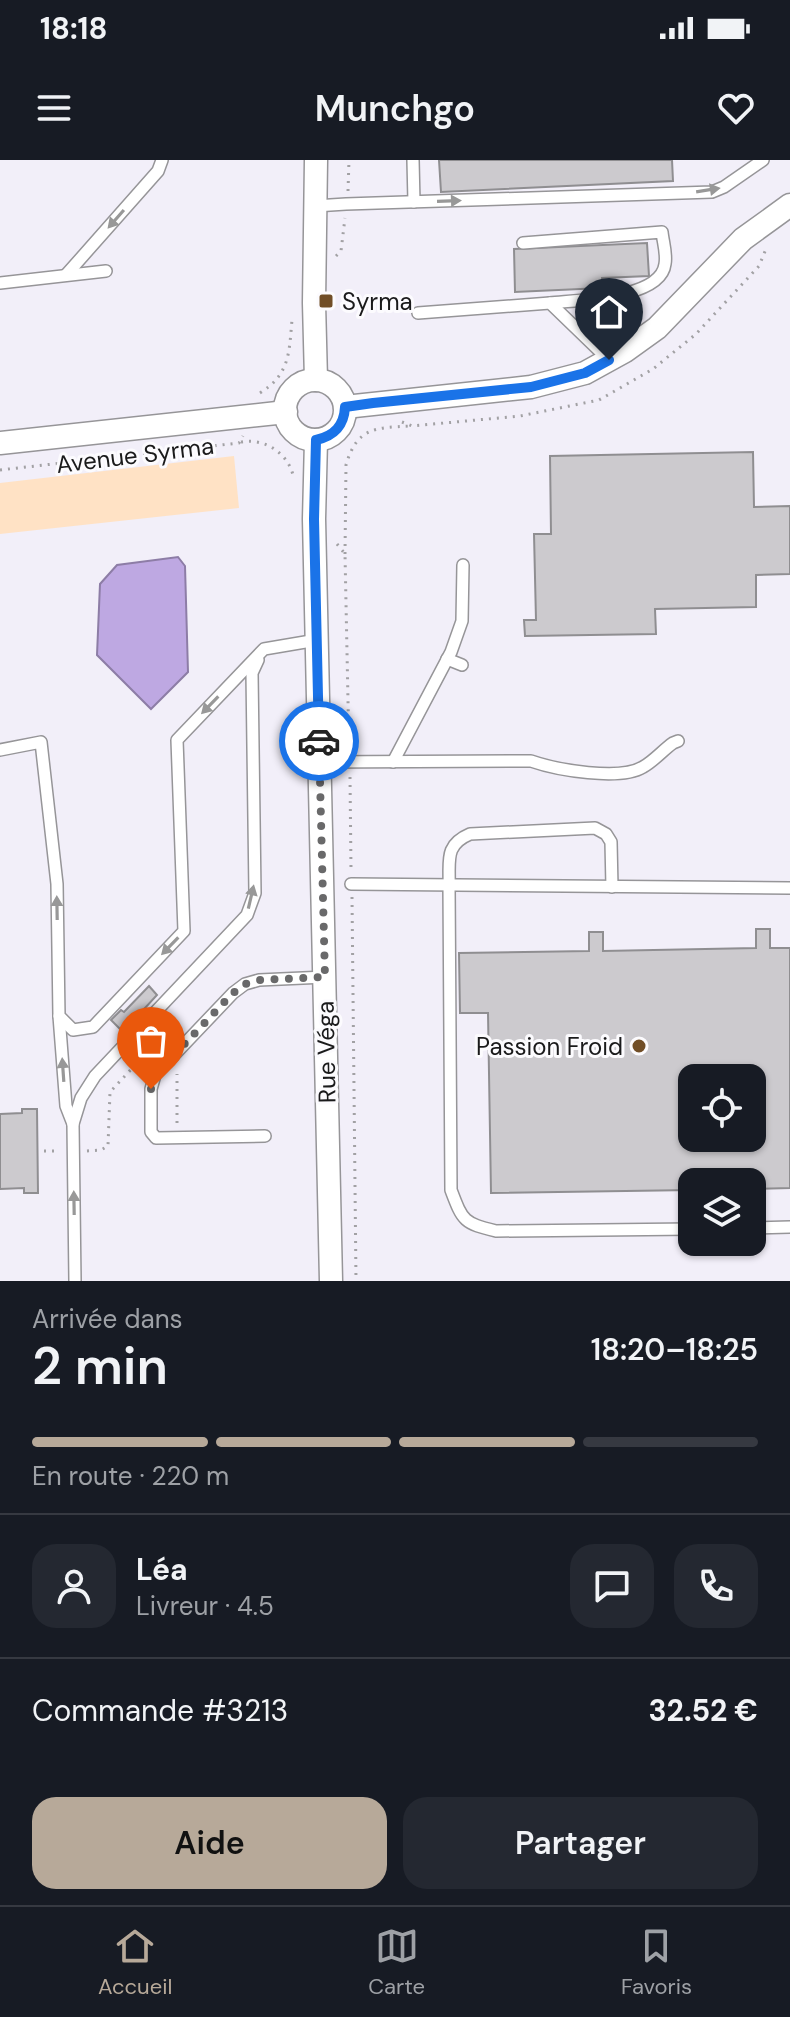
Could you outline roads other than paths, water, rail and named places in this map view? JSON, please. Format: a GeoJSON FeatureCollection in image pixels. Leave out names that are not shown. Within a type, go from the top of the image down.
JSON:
{"type":"FeatureCollection","features":[{"type":"Feature","properties":{"kind":"street"},"geometry":{"type":"LineString","coordinates":[[316,160],[316,380]]}},
{"type":"Feature","properties":{"kind":"street"},"geometry":{"type":"LineString","coordinates":[[345,407],[531,387],[585,373],[625,351],[657,328],[743,239],[790,205]]}},
{"type":"Feature","properties":{"kind":"street"},"geometry":{"type":"LineString","coordinates":[[316,380],[332,386],[343,399],[345,407],[341,426],[325,438],[307,439],[292,429],[287,421],[287,402],[291,393],[306,382],[316,380]]}},
{"type":"Feature","properties":{"kind":"street","name":"Avenue Syrma"},"geometry":{"type":"LineString","coordinates":[[0,443],[254,406],[286,412]]}},
{"type":"Feature","properties":{"kind":"street","name":"Rue Véga"},"geometry":{"type":"LineString","coordinates":[[316,440],[314,519],[331,1281]]}},
{"type":"Feature","properties":{"kind":"lane"},"geometry":{"type":"LineString","coordinates":[[66,275],[158,171],[162,160]]}},
{"type":"Feature","properties":{"kind":"lane"},"geometry":{"type":"LineString","coordinates":[[413,160],[414,202]]}},
{"type":"Feature","properties":{"kind":"lane"},"geometry":{"type":"LineString","coordinates":[[315,206],[712,192],[763,160]]}},
{"type":"Feature","properties":{"kind":"lane"},"geometry":{"type":"LineString","coordinates":[[418,313],[621,295],[659,278],[665,265],[662,232],[523,243]]}},
{"type":"Feature","properties":{"kind":"lane"},"geometry":{"type":"LineString","coordinates":[[0,283],[106,271]]}},
{"type":"Feature","properties":{"kind":"lane"},"geometry":{"type":"LineString","coordinates":[[550,303],[609,360]]}},
{"type":"Feature","properties":{"kind":"lane"},"geometry":{"type":"LineString","coordinates":[[393,762],[447,659],[462,621],[463,565]]}},
{"type":"Feature","properties":{"kind":"lane"},"geometry":{"type":"LineString","coordinates":[[59,1016],[73,1030],[93,1027],[184,931],[177,740],[264,649],[317,640]]}},
{"type":"Feature","properties":{"kind":"lane"},"geometry":{"type":"LineString","coordinates":[[75,1281],[72,1151],[73,1124],[81,1098],[95,1076],[247,915],[255,893],[252,673],[264,649]]}},
{"type":"Feature","properties":{"kind":"lane"},"geometry":{"type":"LineString","coordinates":[[447,659],[462,665]]}},
{"type":"Feature","properties":{"kind":"lane"},"geometry":{"type":"LineString","coordinates":[[320,762],[531,761],[552,769],[629,773],[644,767],[678,741]]}},
{"type":"Feature","properties":{"kind":"lane"},"geometry":{"type":"LineString","coordinates":[[0,750],[41,742],[57,884],[59,1016],[66,1106],[73,1124]]}},
{"type":"Feature","properties":{"kind":"lane"},"geometry":{"type":"LineString","coordinates":[[612,887],[611,842],[606,834],[595,828],[470,834],[458,839],[451,849],[451,1190],[460,1214],[471,1225],[496,1231],[678,1229]]}},
{"type":"Feature","properties":{"kind":"lane"},"geometry":{"type":"LineString","coordinates":[[351,884],[790,888]]}},
{"type":"Feature","properties":{"kind":"lane"},"geometry":{"type":"LineString","coordinates":[[265,1136],[156,1138],[151,1132],[151,1089],[155,1075],[245,984],[259,980],[325,977]]}},
{"type":"Feature","properties":{"kind":"lane"},"geometry":{"type":"LineString","coordinates":[[766,1228],[790,1227]]}},
{"type":"Feature","properties":{"kind":"place","name":"Syrma"},"geometry":{"type":"Point","coordinates":[326,301]}},
{"type":"Feature","properties":{"kind":"place","name":"Passion Froid"},"geometry":{"type":"Point","coordinates":[639,1046]}}]}
